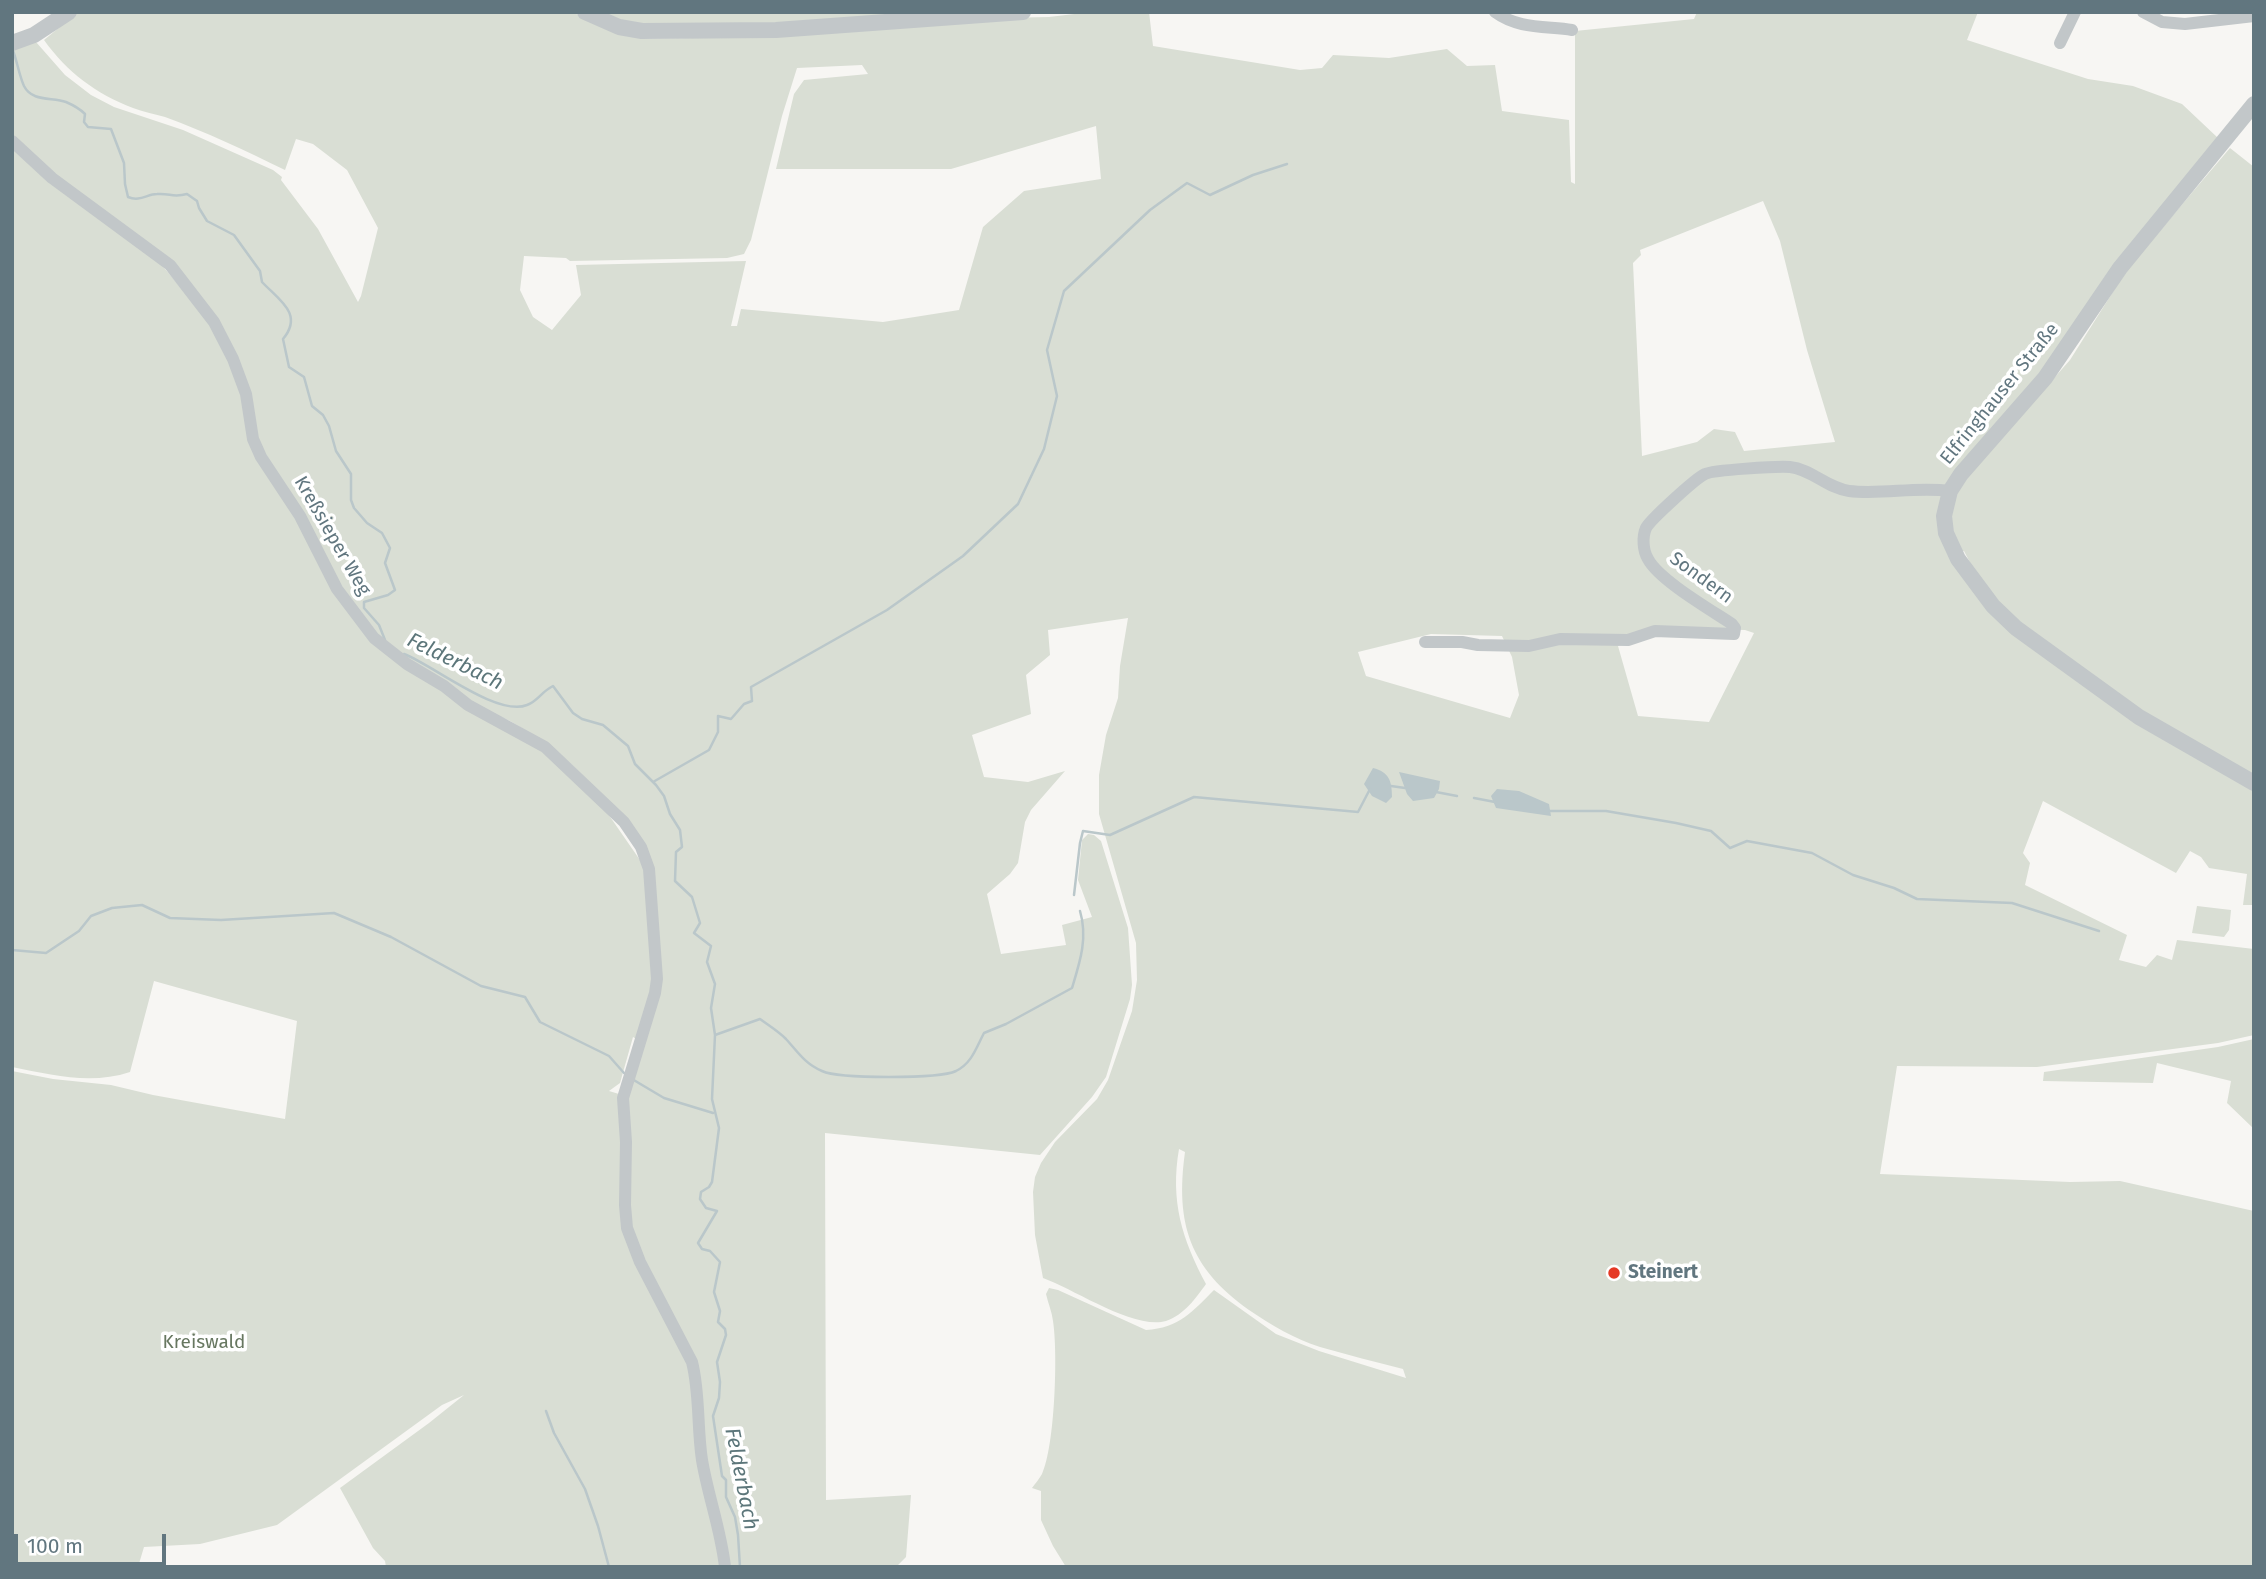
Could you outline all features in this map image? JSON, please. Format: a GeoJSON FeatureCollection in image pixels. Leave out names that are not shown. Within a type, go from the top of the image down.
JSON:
{"type":"FeatureCollection","features":[{"type":"Feature","properties":{"kind":"street"},"geometry":{"type":"LineString","coordinates":[[12,43],[34,35],[69,12]]}},
{"type":"Feature","properties":{"kind":"street"},"geometry":{"type":"LineString","coordinates":[[585,12],[619,27],[642,31],[776,30],[1022,12]]}},
{"type":"Feature","properties":{"kind":"street"},"geometry":{"type":"LineString","coordinates":[[1495,12],[1506,20],[1521,25],[1572,30]]}},
{"type":"Feature","properties":{"kind":"street"},"geometry":{"type":"LineString","coordinates":[[2060,43],[2075,12]]}},
{"type":"Feature","properties":{"kind":"street"},"geometry":{"type":"LineString","coordinates":[[2143,12],[2162,22],[2185,24],[2241,15],[2254,16]]}},
{"type":"Feature","properties":{"kind":"street","name":"Elfringhauser Straße"},"geometry":{"type":"LineString","coordinates":[[2254,104],[2120,268],[2052,370],[1961,474],[1950,491],[1944,516],[1948,540],[1975,583],[2016,628],[2139,717],[2254,783]]}},
{"type":"Feature","properties":{"kind":"street","name":"Kreßsieper Weg"},"geometry":{"type":"LineString","coordinates":[[12,141],[61,185],[170,265],[214,322],[233,359],[246,394],[253,439],[261,457],[300,516],[337,589],[374,638],[468,705],[545,747],[624,822],[641,847],[649,869],[657,979],[622,1098],[626,1142],[627,1228],[668,1319],[692,1362],[703,1463],[725,1567]]}},
{"type":"Feature","properties":{"kind":"street","name":"Sondern"},"geometry":{"type":"LineString","coordinates":[[1425,642],[1529,646],[1560,639],[1628,640],[1655,631],[1734,634],[1735,628],[1732,624],[1664,577],[1649,562],[1645,553],[1646,529],[1690,485],[1706,473],[1789,467],[1805,471],[1847,491],[1928,488],[1950,491]]}},
{"type":"Feature","properties":{"kind":"green space","name":"Kreiswald"},"geometry":{"type":"Polygon","coordinates":[[[78,12],[572,12],[614,31],[643,39],[792,36],[1000,18],[1049,17],[1091,12],[1149,12],[1153,46],[1300,70],[1322,68],[1333,55],[1389,58],[1447,49],[1467,66],[1495,65],[1502,111],[1569,120],[1571,182],[1575,184],[1575,31],[1694,19],[1697,12],[1978,12],[1967,40],[2088,79],[2133,86],[2182,104],[2218,138],[2106,276],[2056,356],[1962,468],[1949,489],[1930,487],[1954,491],[2070,360],[2128,268],[2230,148],[2254,167],[2254,780],[2141,713],[2018,624],[1977,576],[1964,551],[1952,554],[1969,585],[1988,610],[2011,633],[2121,711],[2254,789],[2254,905],[2243,905],[2247,874],[2209,868],[2201,857],[2190,851],[2176,873],[2043,801],[2023,853],[2030,863],[2025,885],[2127,935],[2119,960],[2146,967],[2157,955],[2172,960],[2177,940],[2254,949],[2254,1035],[2218,1043],[2037,1067],[1897,1066],[1880,1174],[2070,1182],[2120,1181],[2254,1211],[2254,1567],[1066,1567],[1041,1520],[1041,1491],[1032,1488],[1042,1474],[1053,1422],[1055,1354],[1052,1318],[1046,1294],[1049,1288],[1146,1330],[1176,1322],[1192,1312],[1214,1290],[1276,1334],[1319,1351],[1406,1378],[1403,1369],[1320,1347],[1292,1336],[1257,1316],[1213,1278],[1200,1261],[1185,1223],[1182,1178],[1185,1152],[1179,1149],[1176,1186],[1180,1219],[1190,1251],[1206,1284],[1184,1310],[1166,1321],[1138,1320],[1043,1278],[1035,1235],[1035,1177],[1055,1142],[1097,1099],[1108,1080],[1132,1011],[1137,980],[1136,943],[1099,814],[1099,775],[1106,735],[1118,698],[1128,618],[1048,630],[1050,655],[1026,675],[1031,714],[972,735],[984,777],[1028,782],[1065,771],[1031,810],[1025,822],[1018,863],[1010,874],[987,894],[1001,954],[1066,945],[1062,925],[1092,917],[1078,880],[1082,840],[1088,834],[1101,841],[1128,928],[1132,985],[1106,1077],[1092,1097],[1040,1155],[825,1133],[826,1500],[911,1495],[906,1557],[896,1567],[728,1567],[704,1463],[697,1366],[641,1252],[627,1216],[622,1229],[684,1349],[693,1373],[699,1452],[723,1567],[386,1567],[385,1561],[373,1548],[340,1488],[464,1395],[442,1405],[277,1525],[200,1544],[144,1547],[138,1567],[12,1567],[12,1071],[53,1079],[111,1085],[285,1119],[297,1021],[154,981],[130,1072],[86,1078],[57,1076],[12,1067],[12,148],[49,182],[160,263],[211,323],[233,361],[246,402],[252,446],[297,517],[333,589],[367,634],[384,651],[470,708],[545,748],[595,795],[651,876],[655,875],[638,836],[573,766],[545,742],[510,721],[473,704],[408,663],[387,648],[372,631],[328,569],[303,516],[256,438],[246,384],[225,332],[172,265],[48,173],[12,137],[12,50],[36,42],[65,75],[91,95],[114,107],[183,130],[273,170],[282,177],[281,180],[318,229],[358,302],[378,228],[347,170],[313,144],[296,139],[285,170],[196,129],[119,102],[83,81],[62,62],[44,40],[78,12]],[[862,65],[797,68],[751,240],[744,254],[727,258],[570,261],[566,258],[524,256],[520,290],[533,317],[552,330],[581,295],[576,265],[746,261],[731,326],[737,326],[741,309],[883,322],[959,310],[983,227],[1024,191],[1101,179],[1096,126],[951,169],[776,169],[794,94],[804,80],[868,74],[862,65]],[[1763,201],[1640,250],[1641,255],[1633,263],[1642,456],[1697,442],[1714,429],[1735,432],[1744,451],[1835,442],[1807,350],[1780,241],[1763,201]],[[1655,628],[1631,635],[1618,646],[1638,716],[1709,722],[1754,633],[1745,630],[1655,628]],[[1431,634],[1358,652],[1366,676],[1510,718],[1519,695],[1512,657],[1502,636],[1431,634]],[[633,1037],[620,1083],[609,1091],[619,1094],[627,1134],[626,1097],[641,1042],[633,1037]]]}},
{"type":"Feature","properties":{"kind":"green space"},"geometry":{"type":"Polygon","coordinates":[[[595,12],[910,13],[741,26],[625,25],[595,12]]]}},
{"type":"Feature","properties":{"kind":"green space"},"geometry":{"type":"Polygon","coordinates":[[[2197,906],[2231,910],[2229,930],[2224,937],[2192,933],[2197,906]]]}},
{"type":"Feature","properties":{"kind":"green space"},"geometry":{"type":"Polygon","coordinates":[[[2254,1039],[2254,1129],[2227,1103],[2231,1081],[2157,1063],[2153,1083],[2043,1081],[2044,1072],[2218,1047],[2254,1039]]]}},
{"type":"Feature","properties":{"kind":"shaded area"},"geometry":{"type":"Polygon","coordinates":[[[1373,768],[1383,772],[1390,782],[1392,797],[1386,803],[1372,796],[1364,784],[1373,768]]]}},
{"type":"Feature","properties":{"kind":"shaded area"},"geometry":{"type":"Polygon","coordinates":[[[1399,772],[1440,781],[1434,798],[1413,801],[1407,794],[1399,772]]]}},
{"type":"Feature","properties":{"kind":"shaded area"},"geometry":{"type":"Polygon","coordinates":[[[1497,789],[1519,791],[1549,804],[1551,816],[1496,808],[1491,796],[1497,789]]]}},
{"type":"Feature","properties":{"kind":"waterway","name":"Felderbach"},"geometry":{"type":"LineString","coordinates":[[12,48],[22,82],[32,95],[66,102],[76,107],[85,114],[84,122],[88,127],[111,129],[124,163],[128,197],[136,199],[157,194],[187,194],[197,201],[207,221],[234,235],[260,271],[262,282],[287,308],[291,322],[283,339],[289,367],[304,377],[312,406],[323,415],[329,426],[336,451],[351,474],[351,500],[354,508],[367,523],[382,533],[390,548],[385,563],[395,590],[388,595],[364,602],[364,608],[379,625],[385,640]]}},
{"type":"Feature","properties":{"kind":"waterway"},"geometry":{"type":"LineString","coordinates":[[653,782],[709,750],[718,732],[718,716],[731,719],[744,704],[752,701],[751,687],[887,610],[963,556],[1018,504],[1044,449],[1057,396],[1047,350],[1064,291],[1150,210],[1187,183],[1210,195],[1253,175],[1287,164]]}},
{"type":"Feature","properties":{"kind":"waterway","name":"Felderbach"},"geometry":{"type":"LineString","coordinates":[[404,654],[499,704],[514,707],[527,705],[553,686],[573,713],[582,719],[603,725],[628,746],[635,764],[664,796],[670,814],[680,830],[682,847],[676,852],[675,881],[692,897],[700,923],[694,933],[711,946],[707,962],[715,984],[711,1008],[715,1035],[712,1099],[719,1128],[712,1182],[701,1192],[700,1199],[706,1208],[717,1211],[698,1243],[720,1262],[714,1292],[720,1311],[718,1322],[725,1329],[726,1335],[717,1362],[719,1398],[713,1416],[722,1476],[726,1480],[726,1497],[735,1517],[740,1567]]}},
{"type":"Feature","properties":{"kind":"waterway"},"geometry":{"type":"LineString","coordinates":[[1391,786],[1405,788]]}},
{"type":"Feature","properties":{"kind":"waterway"},"geometry":{"type":"LineString","coordinates":[[1074,895],[1083,831],[1110,835],[1194,797],[1358,812],[1370,789]]}},
{"type":"Feature","properties":{"kind":"waterway"},"geometry":{"type":"LineString","coordinates":[[1436,792],[1457,796]]}},
{"type":"Feature","properties":{"kind":"waterway"},"geometry":{"type":"LineString","coordinates":[[1474,798],[1495,802]]}},
{"type":"Feature","properties":{"kind":"waterway"},"geometry":{"type":"LineString","coordinates":[[1550,811],[1606,811],[1676,823],[1711,831],[1730,848],[1747,841],[1812,853],[1853,875],[1894,888],[1917,899],[2012,903],[2099,931]]}},
{"type":"Feature","properties":{"kind":"waterway"},"geometry":{"type":"LineString","coordinates":[[12,950],[46,953],[79,931],[91,916],[112,908],[142,905],[170,918],[221,920],[334,913],[391,937],[481,986],[525,997],[540,1022],[609,1056],[624,1073]]}},
{"type":"Feature","properties":{"kind":"waterway"},"geometry":{"type":"LineString","coordinates":[[715,1035],[760,1019],[783,1036],[806,1061],[832,1074],[889,1077],[930,1076],[956,1071],[970,1059],[984,1033],[1072,988],[1083,940],[1080,911]]}},
{"type":"Feature","properties":{"kind":"waterway"},"geometry":{"type":"LineString","coordinates":[[632,1079],[664,1098],[713,1113]]}},
{"type":"Feature","properties":{"kind":"waterway"},"geometry":{"type":"LineString","coordinates":[[546,1411],[554,1433],[585,1489],[609,1567]]}},
{"type":"Feature","properties":{"kind":"place","name":"Steinert"},"geometry":{"type":"Point","coordinates":[1614,1273]}}]}
